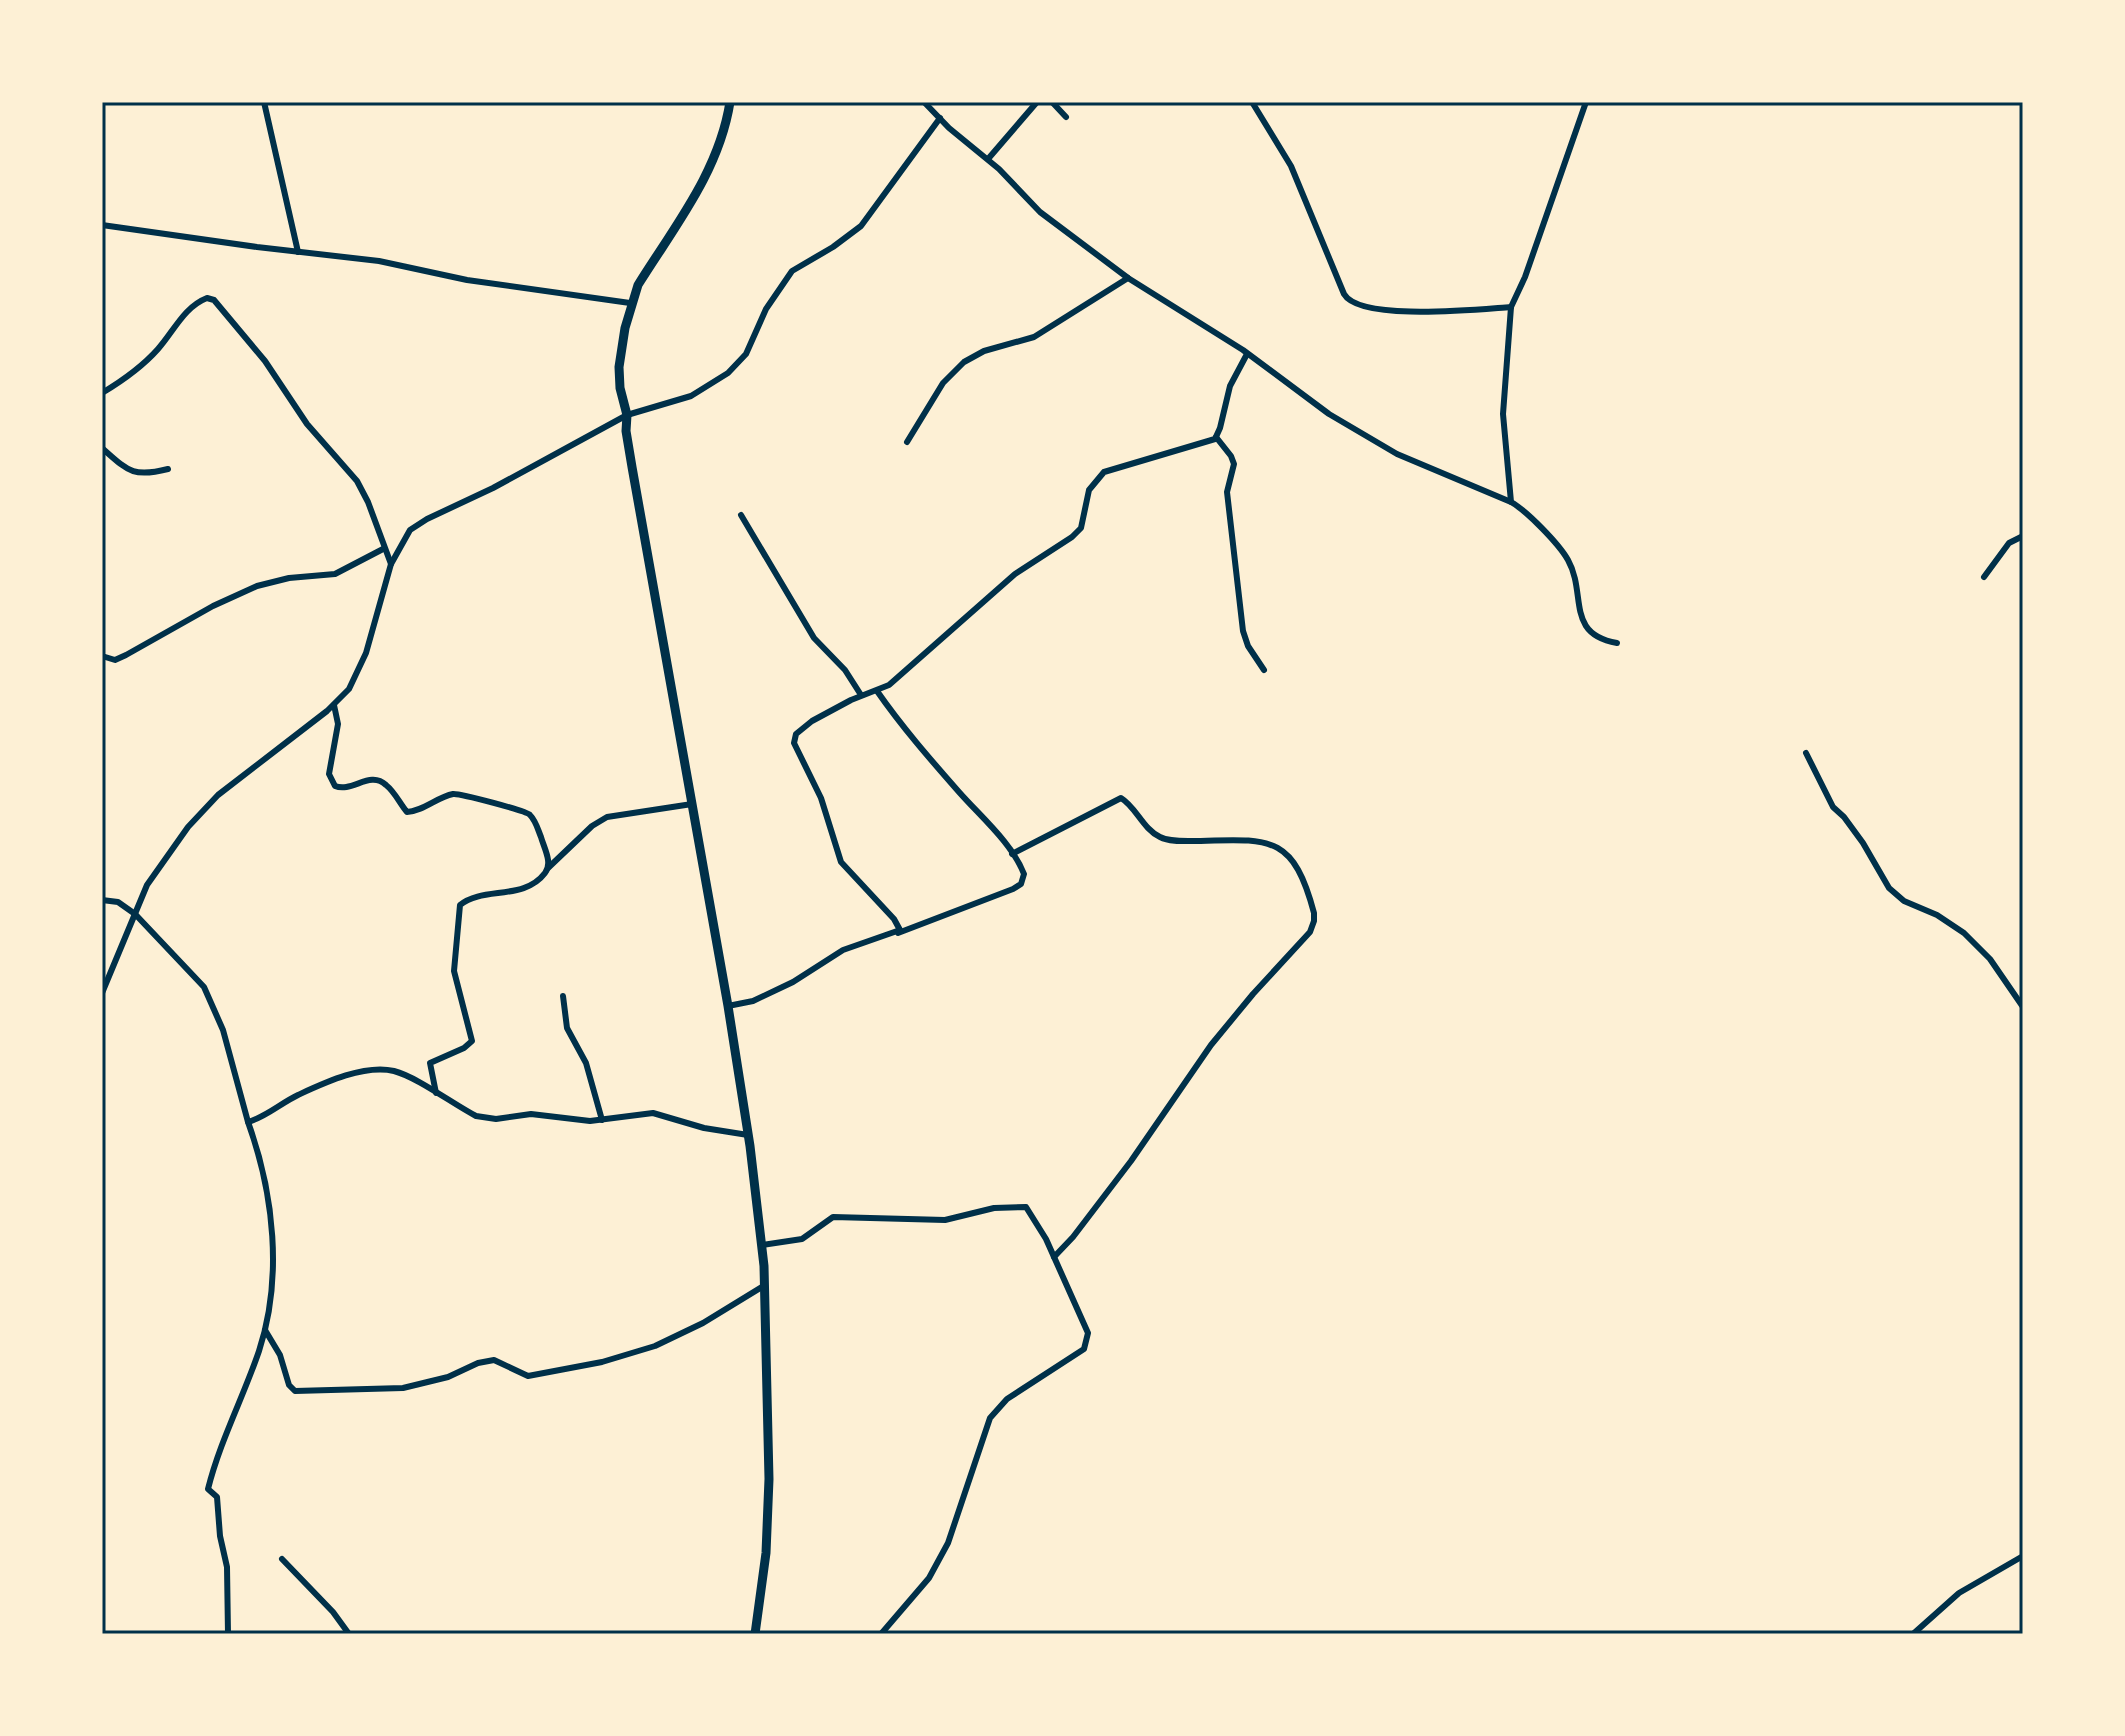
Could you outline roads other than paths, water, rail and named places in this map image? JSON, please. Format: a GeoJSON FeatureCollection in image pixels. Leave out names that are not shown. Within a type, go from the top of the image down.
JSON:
{"type":"FeatureCollection","features":[{"type":"Feature","properties":{"kind":"highway"},"geometry":{"type":"LineString","coordinates":[[730,102],[724,131],[705,178],[638,285],[630,303],[619,367],[632,467],[728,1006],[762,1245],[769,1505],[763,1588],[755,1634]]}},
{"type":"Feature","properties":{"kind":"street"},"geometry":{"type":"LineString","coordinates":[[264,102],[298,252]]}},
{"type":"Feature","properties":{"kind":"street"},"geometry":{"type":"LineString","coordinates":[[924,102],[988,159],[1040,212],[1128,278],[1247,354],[1315,405],[1397,454],[1511,502],[1568,559],[1581,616],[1589,631],[1603,641],[1617,643]]}},
{"type":"Feature","properties":{"kind":"street"},"geometry":{"type":"LineString","coordinates":[[988,159],[1037,102]]}},
{"type":"Feature","properties":{"kind":"street"},"geometry":{"type":"LineString","coordinates":[[1052,102],[1066,117]]}},
{"type":"Feature","properties":{"kind":"street"},"geometry":{"type":"LineString","coordinates":[[1252,102],[1291,166],[1349,302],[1369,307],[1445,313],[1511,307]]}},
{"type":"Feature","properties":{"kind":"street"},"geometry":{"type":"LineString","coordinates":[[1511,502],[1503,414],[1511,307],[1525,277],[1586,102]]}},
{"type":"Feature","properties":{"kind":"street"},"geometry":{"type":"LineString","coordinates":[[102,993],[154,871],[206,807],[334,705],[349,689],[361,668],[391,564],[405,537],[416,525],[493,488],[627,415],[691,396],[741,362],[753,343],[766,309],[792,271],[861,226],[940,118]]}},
{"type":"Feature","properties":{"kind":"street"},"geometry":{"type":"LineString","coordinates":[[102,225],[379,261],[467,280],[630,303]]}},
{"type":"Feature","properties":{"kind":"street"},"geometry":{"type":"LineString","coordinates":[[907,442],[943,383],[964,362],[984,351],[1034,337],[1128,278]]}},
{"type":"Feature","properties":{"kind":"street"},"geometry":{"type":"LineString","coordinates":[[102,393],[158,349],[178,321],[199,302],[207,298],[214,300],[265,361],[307,424],[357,481],[391,564]]}},
{"type":"Feature","properties":{"kind":"street"},"geometry":{"type":"LineString","coordinates":[[1216,437],[1230,386],[1247,354]]}},
{"type":"Feature","properties":{"kind":"street"},"geometry":{"type":"LineString","coordinates":[[1216,437],[1234,464],[1227,492],[1243,631],[1248,646],[1264,670]]}},
{"type":"Feature","properties":{"kind":"street"},"geometry":{"type":"LineString","coordinates":[[898,933],[899,926],[894,919],[847,870],[838,856],[821,798],[794,743],[796,734],[812,721],[898,678],[1015,574],[1078,533],[1089,490],[1104,472],[1216,437]]}},
{"type":"Feature","properties":{"kind":"street"},"geometry":{"type":"LineString","coordinates":[[102,448],[136,474],[168,469]]}},
{"type":"Feature","properties":{"kind":"street"},"geometry":{"type":"LineString","coordinates":[[741,515],[814,638],[845,670],[861,695]]}},
{"type":"Feature","properties":{"kind":"street"},"geometry":{"type":"LineString","coordinates":[[1984,577],[2009,543],[2023,536]]}},
{"type":"Feature","properties":{"kind":"street"},"geometry":{"type":"LineString","coordinates":[[102,656],[115,660],[213,606],[257,586],[289,578],[335,574],[383,549]]}},
{"type":"Feature","properties":{"kind":"street"},"geometry":{"type":"LineString","coordinates":[[728,1006],[753,1001],[793,982],[843,950],[898,933],[1021,884],[1024,874],[1012,854],[911,738],[877,691]]}},
{"type":"Feature","properties":{"kind":"street"},"geometry":{"type":"LineString","coordinates":[[334,705],[338,724],[329,774],[335,786],[344,788],[366,780],[381,781],[407,812],[417,811],[455,794],[492,805],[522,809],[535,821],[548,858],[548,868]]}},
{"type":"Feature","properties":{"kind":"street"},"geometry":{"type":"LineString","coordinates":[[1806,753],[1833,807],[1863,843],[1889,888],[1904,901],[1937,915],[1964,933],[1990,959],[2023,1007]]}},
{"type":"Feature","properties":{"kind":"street"},"geometry":{"type":"LineString","coordinates":[[1012,854],[1121,798],[1160,837],[1185,841],[1248,839],[1267,842],[1279,848],[1297,865],[1314,913],[1310,932],[1211,1045],[1131,1161],[1054,1257]]}},
{"type":"Feature","properties":{"kind":"street"},"geometry":{"type":"LineString","coordinates":[[436,1093],[430,1063],[464,1048],[472,1041],[454,971],[460,905],[470,899],[509,893],[539,879],[592,826],[607,817],[692,804]]}},
{"type":"Feature","properties":{"kind":"street"},"geometry":{"type":"LineString","coordinates":[[102,900],[118,902],[135,914],[204,987],[223,1030],[269,1196],[271,1274],[265,1330],[219,1449],[208,1489],[217,1497],[220,1536],[227,1567],[228,1634]]}},
{"type":"Feature","properties":{"kind":"street"},"geometry":{"type":"LineString","coordinates":[[563,996],[567,1028],[586,1063],[602,1120]]}},
{"type":"Feature","properties":{"kind":"street"},"geometry":{"type":"LineString","coordinates":[[248,1122],[308,1091],[371,1070],[395,1071],[476,1116],[490,1119],[531,1114],[572,1121],[602,1120],[653,1113],[704,1128],[748,1135]]}},
{"type":"Feature","properties":{"kind":"street"},"geometry":{"type":"LineString","coordinates":[[762,1245],[802,1239],[833,1217],[945,1220],[994,1208],[1018,1206],[1030,1211],[1088,1333],[1084,1349],[1007,1399],[990,1418],[948,1543],[929,1578],[881,1634]]}},
{"type":"Feature","properties":{"kind":"street"},"geometry":{"type":"LineString","coordinates":[[265,1330],[275,1345],[289,1385],[295,1391],[403,1388],[448,1377],[488,1361],[500,1361],[528,1376],[628,1356],[677,1337],[765,1285]]}},
{"type":"Feature","properties":{"kind":"street"},"geometry":{"type":"LineString","coordinates":[[1913,1634],[1959,1593],[2023,1556]]}},
{"type":"Feature","properties":{"kind":"street"},"geometry":{"type":"LineString","coordinates":[[282,1559],[323,1601],[349,1634]]}}]}
